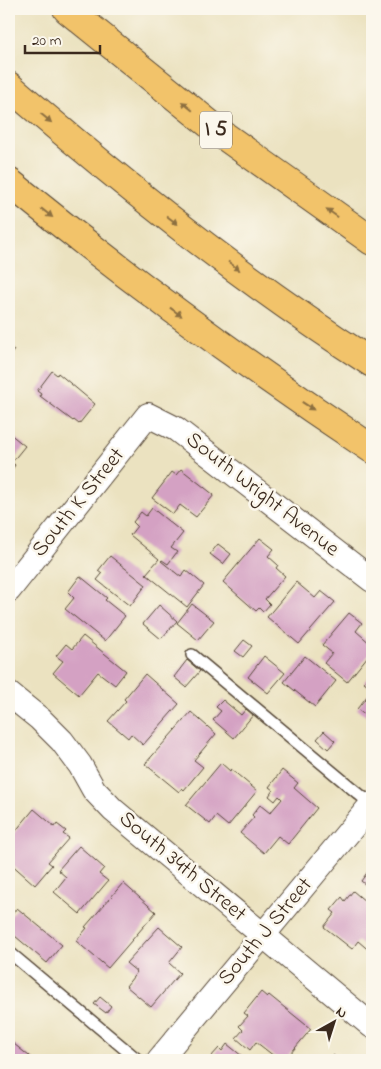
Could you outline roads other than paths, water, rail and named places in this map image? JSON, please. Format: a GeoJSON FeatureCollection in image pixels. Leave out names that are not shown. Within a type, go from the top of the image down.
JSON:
{"type":"FeatureCollection","features":[{"type":"Feature","properties":{"kind":"highway","name":"I 5"},"geometry":{"type":"LineString","coordinates":[[67,9],[222,135],[372,241]]}},
{"type":"Feature","properties":{"kind":"highway"},"geometry":{"type":"LineString","coordinates":[[9,86],[145,199],[272,295],[372,363]]}},
{"type":"Feature","properties":{"kind":"highway"},"geometry":{"type":"LineString","coordinates":[[9,182],[147,291],[273,383],[372,449]]}},
{"type":"Feature","properties":{"kind":"street","name":"South Wright Avenue"},"geometry":{"type":"LineString","coordinates":[[148,415],[176,429],[372,580]]}},
{"type":"Feature","properties":{"kind":"street","name":"South K Street"},"geometry":{"type":"LineString","coordinates":[[9,590],[148,415]]}},
{"type":"Feature","properties":{"kind":"street","name":"South 34th Street"},"geometry":{"type":"LineString","coordinates":[[9,694],[62,741],[80,765],[94,790],[105,802],[372,1026]]}},
{"type":"Feature","properties":{"kind":"street","name":"South J Street"},"geometry":{"type":"LineString","coordinates":[[159,1060],[372,805]]}},
{"type":"Feature","properties":{"kind":"lane"},"geometry":{"type":"LineString","coordinates":[[192,655],[372,805]]}},
{"type":"Feature","properties":{"kind":"lane"},"geometry":{"type":"LineString","coordinates":[[9,952],[138,1060]]}}]}
